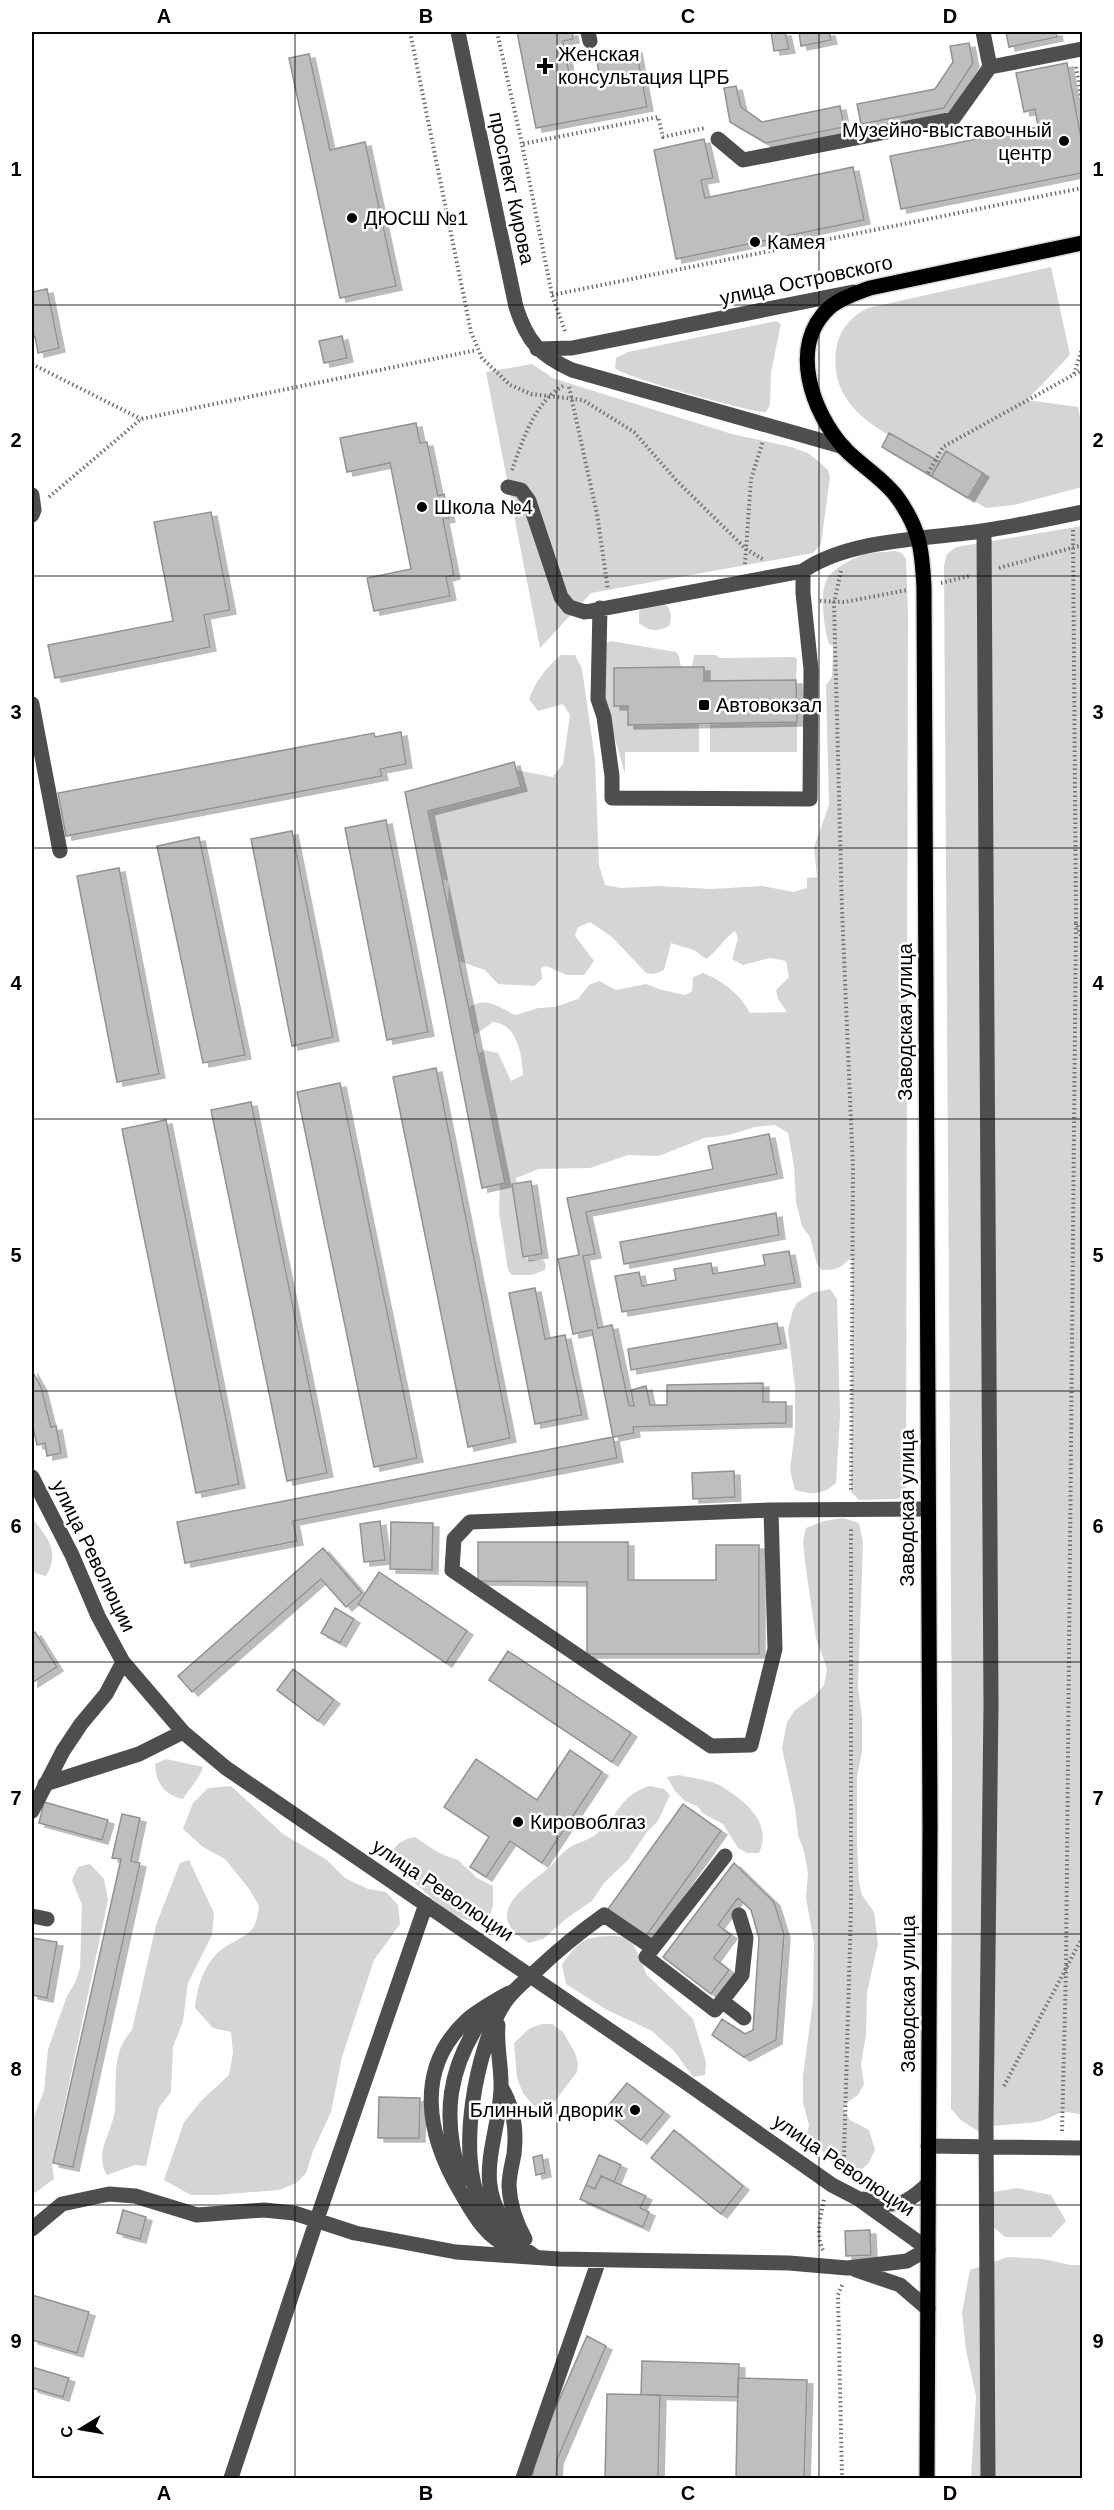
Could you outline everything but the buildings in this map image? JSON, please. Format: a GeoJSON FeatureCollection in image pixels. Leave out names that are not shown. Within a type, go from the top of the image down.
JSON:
{"type":"FeatureCollection","features":[{"type":"Feature","properties":{"kind":"main road","name":"улица Островского"},"geometry":{"type":"LineString","coordinates":[[870,288],[1083,243]]}},
{"type":"Feature","properties":{"kind":"main road"},"geometry":{"type":"LineString","coordinates":[[870,288],[839,301],[829,308],[819,321],[809,346],[808,363],[812,397],[822,418],[844,447],[896,496],[920,538]]}},
{"type":"Feature","properties":{"kind":"main road","name":"Заводская улица"},"geometry":{"type":"LineString","coordinates":[[920,538],[924,587],[930,1838],[927,2478]]}},
{"type":"Feature","properties":{"kind":"street","name":"проспект Кирова"},"geometry":{"type":"LineString","coordinates":[[458,32],[516,307],[527,336],[537,349]]}},
{"type":"Feature","properties":{"kind":"street"},"geometry":{"type":"LineString","coordinates":[[983,32],[990,67]]}},
{"type":"Feature","properties":{"kind":"street"},"geometry":{"type":"LineString","coordinates":[[717,139],[743,160],[953,119],[990,67],[1083,49]]}},
{"type":"Feature","properties":{"kind":"street","name":"улица Островского"},"geometry":{"type":"LineString","coordinates":[[537,349],[572,348],[870,288]]}},
{"type":"Feature","properties":{"kind":"street"},"geometry":{"type":"LineString","coordinates":[[537,349],[552,361],[572,370],[844,447]]}},
{"type":"Feature","properties":{"kind":"street"},"geometry":{"type":"LineString","coordinates":[[510,479],[529,501],[561,597],[569,607],[585,612],[803,571],[832,555],[920,538],[984,531],[1077,513]]}},
{"type":"Feature","properties":{"kind":"street"},"geometry":{"type":"LineString","coordinates":[[984,531],[991,1705],[986,2146],[988,2478]]}},
{"type":"Feature","properties":{"kind":"street"},"geometry":{"type":"LineString","coordinates":[[600,608],[598,699],[604,717],[612,776],[612,798],[810,799],[811,669],[803,571]]}},
{"type":"Feature","properties":{"kind":"street"},"geometry":{"type":"LineString","coordinates":[[32,704],[60,851]]}},
{"type":"Feature","properties":{"kind":"street","name":"улица Революции"},"geometry":{"type":"LineString","coordinates":[[32,1477],[72,1555],[98,1616],[123,1662],[183,1732],[226,1768],[832,2185],[857,2198],[928,2249]]}},
{"type":"Feature","properties":{"kind":"street"},"geometry":{"type":"LineString","coordinates":[[771,1510],[775,1648],[752,1745],[711,1746],[452,1570],[454,1539],[470,1522],[771,1510],[928,1509]]}},
{"type":"Feature","properties":{"kind":"street"},"geometry":{"type":"LineString","coordinates":[[32,1811],[45,1784],[81,1724],[106,1694],[123,1662]]}},
{"type":"Feature","properties":{"kind":"street"},"geometry":{"type":"LineString","coordinates":[[45,1784],[138,1754],[183,1732]]}},
{"type":"Feature","properties":{"kind":"street"},"geometry":{"type":"LineString","coordinates":[[725,1856],[646,1957],[715,2010],[742,1976],[746,1938],[739,1915]]}},
{"type":"Feature","properties":{"kind":"street"},"geometry":{"type":"LineString","coordinates":[[231,2478],[316,2222],[426,1904]]}},
{"type":"Feature","properties":{"kind":"street"},"geometry":{"type":"LineString","coordinates":[[470,2207],[452,2146],[449,2123],[452,2087],[459,2058],[470,2035],[497,2006],[573,1937],[603,1915],[653,1948]]}},
{"type":"Feature","properties":{"kind":"street"},"geometry":{"type":"LineString","coordinates":[[32,1916],[47,1919]]}},
{"type":"Feature","properties":{"kind":"street"},"geometry":{"type":"LineString","coordinates":[[722,2001],[744,2018]]}},
{"type":"Feature","properties":{"kind":"street"},"geometry":{"type":"LineString","coordinates":[[497,2006],[497,2048],[501,2087],[499,2112],[490,2151],[488,2172],[494,2200],[505,2224],[536,2257]]}},
{"type":"Feature","properties":{"kind":"street"},"geometry":{"type":"LineString","coordinates":[[497,2006],[475,2014],[451,2038],[442,2055],[431,2092],[435,2134],[444,2162],[485,2231],[500,2243],[536,2257]]}},
{"type":"Feature","properties":{"kind":"street"},"geometry":{"type":"LineString","coordinates":[[497,2006],[474,2098],[469,2137],[473,2180],[480,2202],[490,2219],[509,2238],[536,2257]]}},
{"type":"Feature","properties":{"kind":"street"},"geometry":{"type":"LineString","coordinates":[[501,2087],[511,2105],[514,2121],[515,2146],[509,2183],[510,2202],[521,2231],[536,2257]]}},
{"type":"Feature","properties":{"kind":"street"},"geometry":{"type":"LineString","coordinates":[[928,2146],[1083,2148]]}},
{"type":"Feature","properties":{"kind":"street"},"geometry":{"type":"LineString","coordinates":[[857,2198],[887,2205],[903,2203],[911,2200],[928,2184]]}},
{"type":"Feature","properties":{"kind":"street"},"geometry":{"type":"LineString","coordinates":[[32,2229],[62,2204],[109,2194],[135,2196],[197,2215],[264,2210],[294,2213],[355,2233],[456,2252],[599,2260],[789,2263],[847,2268],[878,2276],[900,2285],[928,2309]]}},
{"type":"Feature","properties":{"kind":"street"},"geometry":{"type":"LineString","coordinates":[[847,2268],[907,2261],[928,2249]]}},
{"type":"Feature","properties":{"kind":"street"},"geometry":{"type":"LineString","coordinates":[[523,2478],[599,2260]]}},
{"type":"Feature","properties":{"kind":"path"},"geometry":{"type":"LineString","coordinates":[[410,32],[477,350],[494,372],[510,385],[531,394],[573,397],[583,400],[634,432],[676,480],[747,549],[765,561],[777,576]]}},
{"type":"Feature","properties":{"kind":"path"},"geometry":{"type":"LineString","coordinates":[[497,32],[552,295],[572,348]]}},
{"type":"Feature","properties":{"kind":"path"},"geometry":{"type":"LineString","coordinates":[[522,144],[658,117],[663,137],[706,128],[717,139]]}},
{"type":"Feature","properties":{"kind":"path"},"geometry":{"type":"LineString","coordinates":[[552,295],[1083,188]]}},
{"type":"Feature","properties":{"kind":"path"},"geometry":{"type":"LineString","coordinates":[[1073,376],[1083,349]]}},
{"type":"Feature","properties":{"kind":"path"},"geometry":{"type":"LineString","coordinates":[[32,506],[141,419],[477,350]]}},
{"type":"Feature","properties":{"kind":"path"},"geometry":{"type":"LineString","coordinates":[[32,364],[141,419]]}},
{"type":"Feature","properties":{"kind":"path"},"geometry":{"type":"LineString","coordinates":[[928,473],[943,447],[1083,370]]}},
{"type":"Feature","properties":{"kind":"path"},"geometry":{"type":"LineString","coordinates":[[510,479],[534,418],[548,397],[560,387],[568,384],[573,397],[597,514],[608,590]]}},
{"type":"Feature","properties":{"kind":"path"},"geometry":{"type":"LineString","coordinates":[[745,564],[751,479],[763,441]]}},
{"type":"Feature","properties":{"kind":"path"},"geometry":{"type":"LineString","coordinates":[[1062,2134],[1066,1968],[1076,922],[1073,548],[1077,513]]}},
{"type":"Feature","properties":{"kind":"path"},"geometry":{"type":"LineString","coordinates":[[803,593],[821,601],[834,603],[924,587],[1083,545]]}},
{"type":"Feature","properties":{"kind":"path"},"geometry":{"type":"LineString","coordinates":[[1076,922],[1083,939]]}},
{"type":"Feature","properties":{"kind":"path"},"geometry":{"type":"LineString","coordinates":[[1002,2091],[1083,1938]]}},
{"type":"Feature","properties":{"kind":"shaded area"},"geometry":{"type":"Polygon","coordinates":[[[1051,267],[1070,355],[1027,400],[1078,407],[1082,427],[1082,487],[1014,505],[986,508],[968,498],[983,472],[947,451],[940,462],[884,432],[867,421],[853,407],[842,391],[836,372],[837,343],[846,325],[868,308],[1051,267]]]}},
{"type":"Feature","properties":{"kind":"shaded area"},"geometry":{"type":"Polygon","coordinates":[[[776,321],[781,324],[771,372],[770,405],[766,412],[688,393],[615,368],[616,358],[628,352],[776,321]]]}},
{"type":"Feature","properties":{"kind":"shaded area"},"geometry":{"type":"Polygon","coordinates":[[[532,364],[553,378],[568,383],[732,434],[808,453],[828,470],[830,477],[821,544],[813,553],[591,593],[540,648],[486,372],[532,364]]]}},
{"type":"Feature","properties":{"kind":"shaded area"},"geometry":{"type":"Polygon","coordinates":[[[1082,526],[1082,2115],[1067,2112],[1036,2122],[982,2127],[982,2134],[961,2120],[951,2109],[952,1753],[944,565],[947,554],[956,547],[1082,526]]]}},
{"type":"Feature","properties":{"kind":"shaded area"},"geometry":{"type":"Polygon","coordinates":[[[876,552],[902,553],[906,559],[908,613],[906,1492],[898,1499],[859,1500],[851,1492],[852,1257],[833,1269],[822,1270],[817,1264],[810,1237],[802,1226],[796,1202],[794,1166],[788,1133],[775,1125],[755,1127],[729,1135],[704,1138],[659,1156],[628,1155],[590,1168],[539,1169],[516,1178],[526,1256],[528,1260],[543,1260],[546,1264],[545,1270],[532,1275],[512,1275],[508,1270],[499,1212],[500,1177],[473,1059],[484,1050],[498,1053],[511,1081],[523,1075],[521,1058],[513,1034],[501,1024],[493,1022],[476,1034],[463,1034],[465,1010],[478,1003],[490,1004],[516,1015],[538,1008],[555,1007],[578,999],[589,985],[599,981],[616,990],[646,984],[685,995],[692,991],[693,977],[703,973],[730,989],[742,1000],[750,1013],[787,1012],[778,999],[776,990],[789,977],[786,961],[770,958],[743,965],[732,959],[738,938],[735,931],[706,959],[694,950],[671,943],[664,970],[654,974],[646,973],[612,937],[590,922],[578,927],[575,936],[594,961],[584,975],[567,975],[546,966],[541,968],[542,979],[534,986],[498,984],[485,970],[453,959],[443,916],[448,902],[449,881],[433,877],[426,793],[516,770],[553,777],[563,764],[570,715],[563,704],[538,711],[529,699],[538,680],[561,655],[575,655],[582,669],[595,760],[599,865],[605,885],[621,888],[658,886],[711,889],[762,886],[794,892],[807,888],[807,878],[817,877],[814,847],[829,805],[826,685],[832,677],[833,646],[829,644],[825,629],[823,593],[825,585],[833,572],[850,560],[876,552]]]}},
{"type":"Feature","properties":{"kind":"shaded area"},"geometry":{"type":"Polygon","coordinates":[[[664,603],[671,613],[669,626],[654,630],[639,623],[639,611],[645,605],[664,603]]]}},
{"type":"Feature","properties":{"kind":"shaded area"},"geometry":{"type":"Polygon","coordinates":[[[611,641],[676,652],[681,667],[614,669],[614,706],[628,706],[628,725],[699,724],[699,752],[625,752],[625,773],[604,702],[605,644],[611,641]]]}},
{"type":"Feature","properties":{"kind":"shaded area"},"geometry":{"type":"Polygon","coordinates":[[[694,655],[716,655],[720,658],[794,657],[797,659],[796,680],[704,681],[704,667],[692,667],[694,655]]]}},
{"type":"Feature","properties":{"kind":"shaded area"},"geometry":{"type":"Polygon","coordinates":[[[797,722],[797,752],[710,752],[710,724],[797,722]]]}},
{"type":"Feature","properties":{"kind":"shaded area"},"geometry":{"type":"Polygon","coordinates":[[[830,1289],[837,1299],[840,1416],[836,1483],[822,1492],[807,1493],[795,1490],[790,1470],[795,1430],[795,1388],[788,1330],[797,1303],[812,1293],[830,1289]]]}},
{"type":"Feature","properties":{"kind":"shaded area"},"geometry":{"type":"Polygon","coordinates":[[[32,1518],[47,1538],[52,1552],[46,1576],[35,1573],[32,1565],[32,1518]]]}},
{"type":"Feature","properties":{"kind":"shaded area"},"geometry":{"type":"Polygon","coordinates":[[[843,1518],[859,1523],[863,1543],[858,1687],[862,1718],[862,1751],[857,1777],[857,1842],[859,1882],[862,1895],[874,1912],[878,1944],[867,1992],[866,2035],[861,2064],[864,2084],[858,2095],[843,2109],[850,2120],[869,2130],[875,2150],[868,2164],[855,2174],[842,2174],[807,2133],[809,2125],[803,2103],[803,2076],[813,2001],[814,1943],[806,1898],[808,1873],[798,1835],[795,1808],[782,1748],[787,1722],[795,1710],[815,1696],[824,1685],[827,1669],[816,1638],[803,1541],[806,1528],[824,1521],[843,1518]]]}},
{"type":"Feature","properties":{"kind":"shaded area"},"geometry":{"type":"Polygon","coordinates":[[[166,1759],[203,1767],[197,1780],[183,1799],[171,1795],[159,1782],[155,1764],[166,1759]]]}},
{"type":"Feature","properties":{"kind":"shaded area"},"geometry":{"type":"Polygon","coordinates":[[[679,1775],[717,1784],[747,1806],[758,1819],[761,1827],[763,1835],[759,1853],[747,1853],[738,1848],[723,1824],[704,1814],[697,1806],[685,1801],[675,1791],[667,1777],[679,1775]]]}},
{"type":"Feature","properties":{"kind":"shaded area"},"geometry":{"type":"Polygon","coordinates":[[[231,1786],[283,1834],[327,1860],[345,1878],[368,1889],[386,1892],[398,1905],[400,1924],[374,1960],[342,2057],[331,2112],[313,2151],[306,2173],[296,2183],[279,2190],[191,2195],[164,2180],[184,2122],[202,2100],[229,2075],[233,2053],[231,2032],[213,2028],[195,2008],[198,1991],[207,1966],[218,1952],[253,1928],[259,1906],[250,1890],[225,1859],[203,1847],[183,1829],[193,1803],[208,1788],[231,1786]]]}},
{"type":"Feature","properties":{"kind":"shaded area"},"geometry":{"type":"Polygon","coordinates":[[[650,1786],[664,1789],[670,1795],[658,1821],[647,1832],[628,1860],[604,1883],[592,1901],[567,1918],[543,1939],[529,1943],[516,1933],[509,1924],[507,1915],[515,1897],[568,1849],[600,1831],[632,1794],[650,1786]]]}},
{"type":"Feature","properties":{"kind":"shaded area"},"geometry":{"type":"Polygon","coordinates":[[[415,1837],[439,1853],[458,1860],[477,1878],[493,1886],[493,1905],[489,1919],[478,1921],[458,1917],[395,1868],[389,1860],[393,1850],[398,1844],[415,1837]]]}},
{"type":"Feature","properties":{"kind":"shaded area"},"geometry":{"type":"Polygon","coordinates":[[[189,1860],[214,1913],[212,1935],[188,1983],[183,2021],[173,2047],[171,2092],[159,2107],[146,2166],[135,2165],[107,2175],[102,2158],[114,2117],[118,2057],[125,2039],[132,2030],[156,1925],[180,1863],[189,1860]]]}},
{"type":"Feature","properties":{"kind":"shaded area"},"geometry":{"type":"Polygon","coordinates":[[[90,1864],[104,1879],[108,1900],[52,2164],[54,2179],[32,2195],[32,2121],[44,2091],[48,2049],[67,1996],[80,1968],[82,1905],[72,1880],[78,1867],[90,1864]]]}},
{"type":"Feature","properties":{"kind":"shaded area"},"geometry":{"type":"Polygon","coordinates":[[[595,1937],[624,1937],[634,1945],[647,1975],[693,2019],[706,2062],[705,2075],[693,2077],[675,2052],[652,2031],[607,2010],[566,1984],[562,1965],[578,1945],[595,1937]]]}},
{"type":"Feature","properties":{"kind":"shaded area"},"geometry":{"type":"Polygon","coordinates":[[[552,2024],[563,2032],[578,2063],[577,2072],[552,2105],[541,2108],[534,2106],[523,2093],[517,2078],[514,2043],[530,2028],[552,2024]]]}},
{"type":"Feature","properties":{"kind":"shaded area"},"geometry":{"type":"Polygon","coordinates":[[[1017,2188],[1051,2195],[1066,2221],[1051,2237],[1005,2237],[992,2226],[993,2192],[1017,2188]]]}},
{"type":"Feature","properties":{"kind":"shaded area"},"geometry":{"type":"Polygon","coordinates":[[[1008,2257],[1082,2265],[1082,2478],[971,2478],[976,2396],[966,2350],[962,2313],[970,2270],[1008,2257]]]}},
{"type":"Feature","properties":{"kind":"place","name":"Женская консультация ЦРБ"},"geometry":{"type":"Point","coordinates":[545,66]}},
{"type":"Feature","properties":{"kind":"place","name":"Музейно-выставочный центр"},"geometry":{"type":"Point","coordinates":[1064,141]}},
{"type":"Feature","properties":{"kind":"place","name":"ДЮСШ №1"},"geometry":{"type":"Point","coordinates":[352,218]}},
{"type":"Feature","properties":{"kind":"place","name":"Камея"},"geometry":{"type":"Point","coordinates":[755,242]}},
{"type":"Feature","properties":{"kind":"place","name":"Школа №4"},"geometry":{"type":"Point","coordinates":[422,507]}},
{"type":"Feature","properties":{"kind":"place","name":"Автовокзал"},"geometry":{"type":"Point","coordinates":[704,705]}},
{"type":"Feature","properties":{"kind":"place","name":"Кировоблгаз"},"geometry":{"type":"Point","coordinates":[518,1822]}},
{"type":"Feature","properties":{"kind":"place","name":"Блинный дворик"},"geometry":{"type":"Point","coordinates":[635,2110]}}]}
